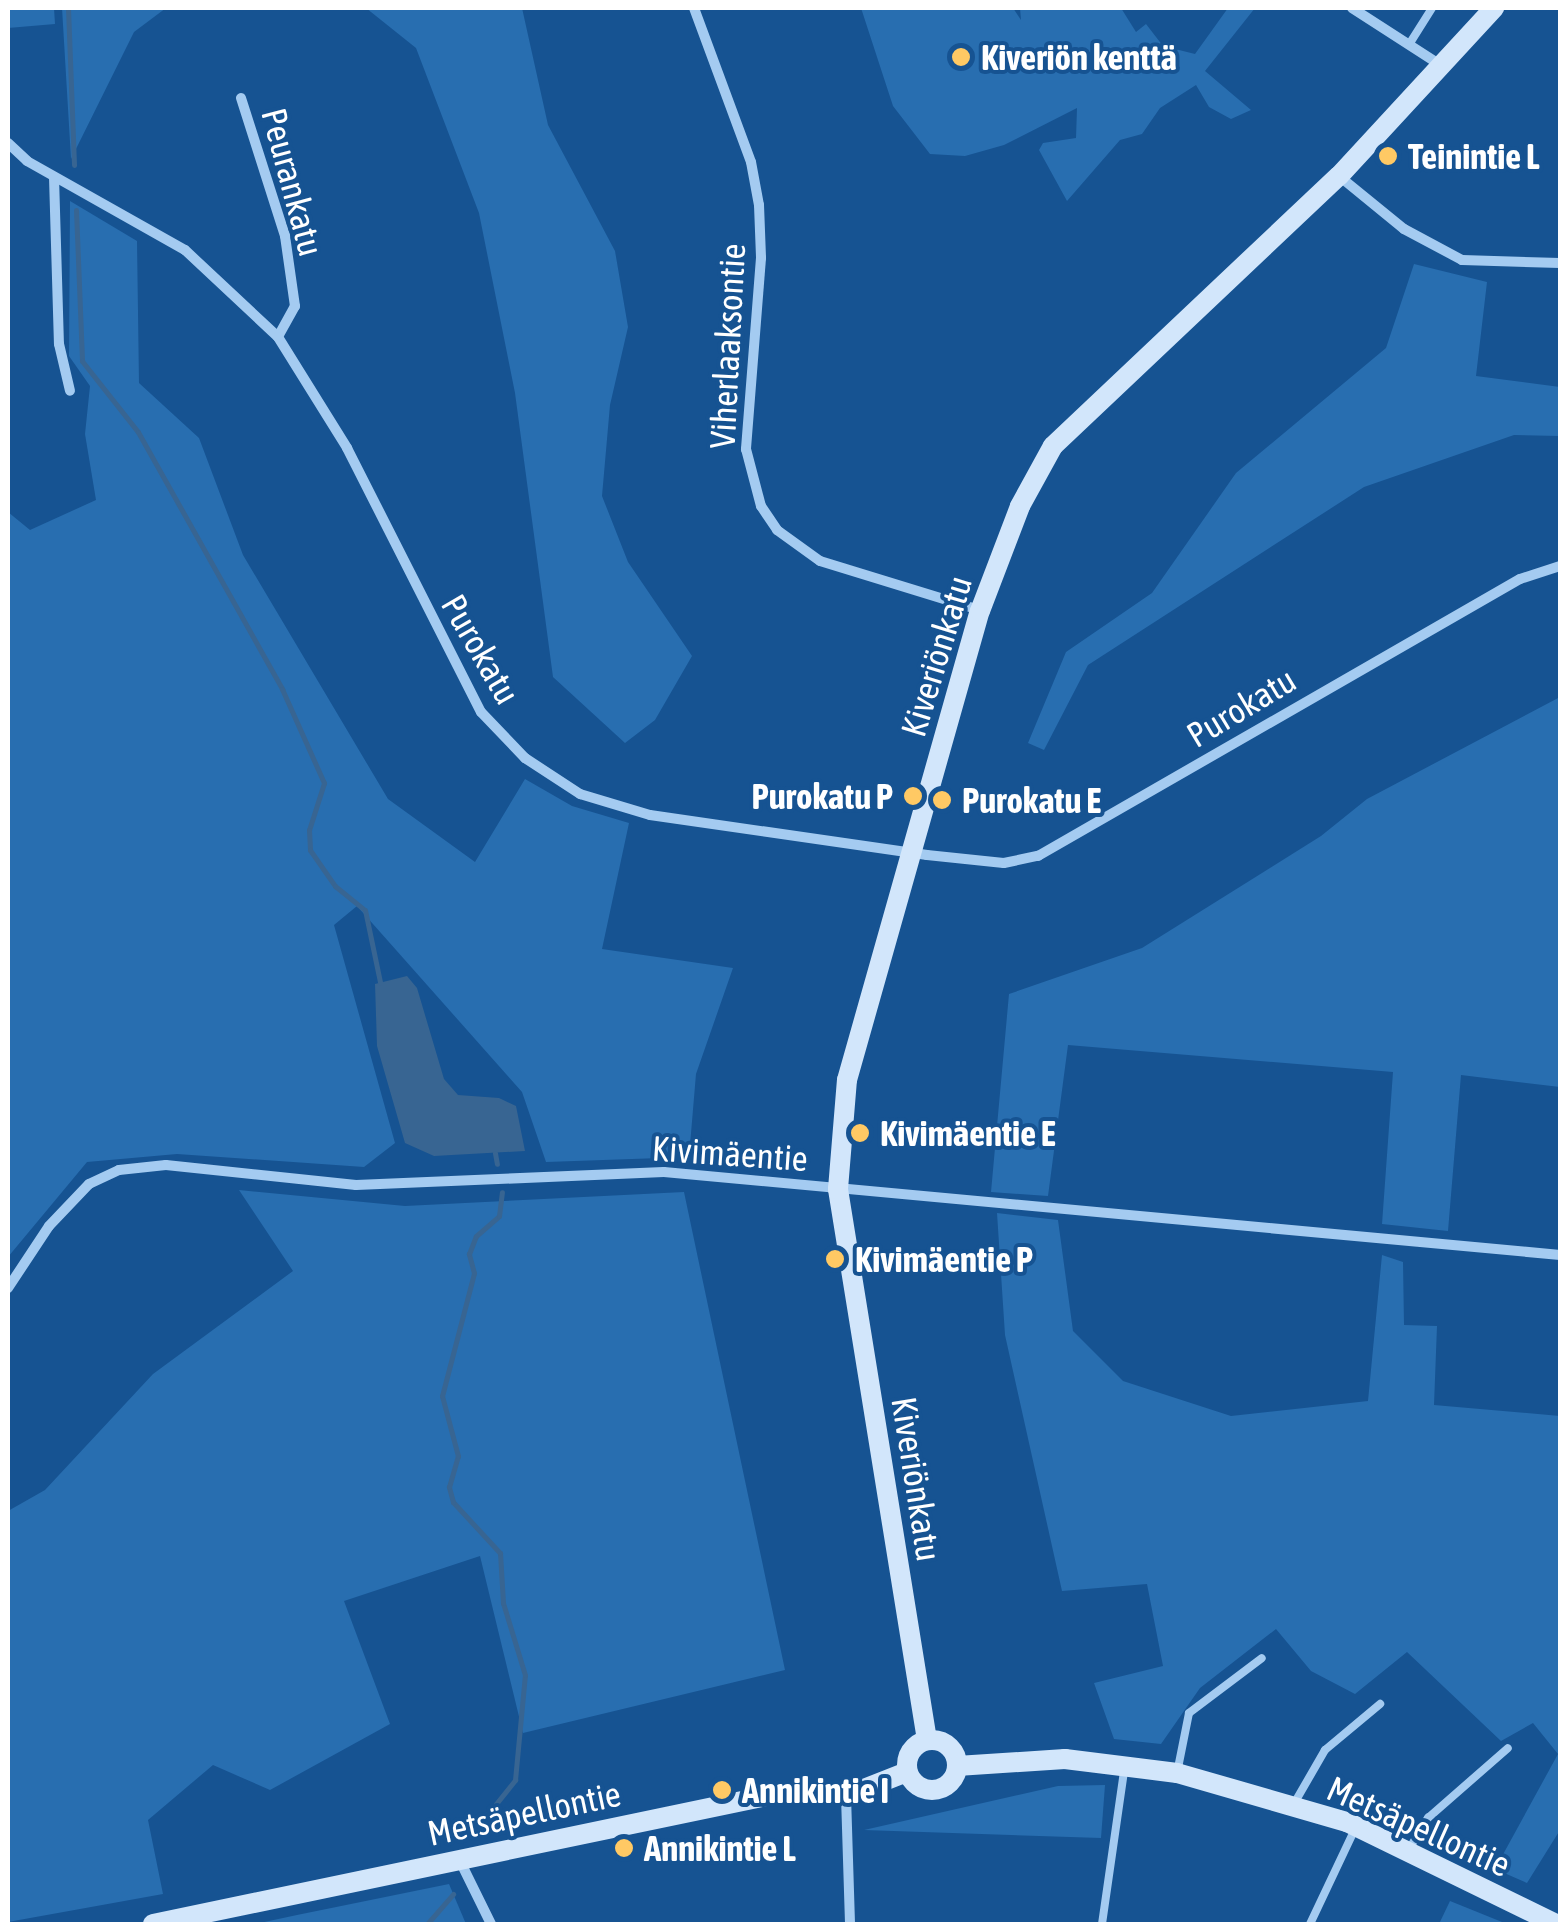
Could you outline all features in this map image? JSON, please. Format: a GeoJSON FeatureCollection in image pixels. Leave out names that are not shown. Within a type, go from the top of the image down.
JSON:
{"type":"FeatureCollection","features":[{"type":"Feature","properties":{"kind":"street","name":"Viherlaaksontie"},"geometry":{"type":"LineString","coordinates":[[694,8],[751,162],[759,205],[761,258],[746,449],[760,506],[778,530],[820,560],[980,611]]}},
{"type":"Feature","properties":{"kind":"street"},"geometry":{"type":"LineString","coordinates":[[1352,8],[1442,67]]}},
{"type":"Feature","properties":{"kind":"street","name":"Kiveriönkatu"},"geometry":{"type":"LineString","coordinates":[[927,1740],[838,1189],[847,1080],[980,611],[1020,506],[1053,446],[1340,176],[1494,8]]}},
{"type":"Feature","properties":{"kind":"street","name":"Peurankatu"},"geometry":{"type":"LineString","coordinates":[[241,98],[286,236],[295,306],[278,336]]}},
{"type":"Feature","properties":{"kind":"street","name":"Purokatu"},"geometry":{"type":"LineString","coordinates":[[8,143],[54,177],[185,250],[278,336],[347,448],[480,712],[525,758],[580,794],[650,815],[1004,863],[1038,856],[1520,579],[1560,566]]}},
{"type":"Feature","properties":{"kind":"street"},"geometry":{"type":"LineString","coordinates":[[1340,176],[1404,229],[1462,260],[1560,263]]}},
{"type":"Feature","properties":{"kind":"street"},"geometry":{"type":"LineString","coordinates":[[54,177],[59,344],[70,391]]}},
{"type":"Feature","properties":{"kind":"street","name":"Kivimäentie"},"geometry":{"type":"LineString","coordinates":[[8,1288],[65,1205],[119,1170],[166,1165],[356,1185],[664,1172],[1560,1255]]}},
{"type":"Feature","properties":{"kind":"street"},"geometry":{"type":"LineString","coordinates":[[927,1740],[948,1746],[957,1766],[952,1781],[939,1790],[923,1789],[907,1772],[912,1748],[927,1740]]}},
{"type":"Feature","properties":{"kind":"street","name":"Metsäpellontie"},"geometry":{"type":"LineString","coordinates":[[957,1766],[1064,1759],[1177,1773],[1356,1826],[1556,1924]]}},
{"type":"Feature","properties":{"kind":"street","name":"Metsäpellontie"},"geometry":{"type":"LineString","coordinates":[[153,1924],[776,1794],[846,1796],[907,1772]]}},
{"type":"Feature","properties":{"kind":"street"},"geometry":{"type":"LineString","coordinates":[[846,1796],[850,1924]]}},
{"type":"Feature","properties":{"kind":"street"},"geometry":{"type":"LineString","coordinates":[[460,1861],[491,1924]]}},
{"type":"Feature","properties":{"kind":"lane"},"geometry":{"type":"LineString","coordinates":[[1410,43],[1432,8]]}},
{"type":"Feature","properties":{"kind":"lane"},"geometry":{"type":"LineString","coordinates":[[1177,1773],[1189,1713],[1262,1658]]}},
{"type":"Feature","properties":{"kind":"lane"},"geometry":{"type":"LineString","coordinates":[[1293,1806],[1325,1750],[1380,1704]]}},
{"type":"Feature","properties":{"kind":"lane"},"geometry":{"type":"LineString","coordinates":[[1408,1851],[1428,1818],[1508,1748]]}},
{"type":"Feature","properties":{"kind":"lane"},"geometry":{"type":"LineString","coordinates":[[1102,1924],[1124,1766]]}},
{"type":"Feature","properties":{"kind":"lane"},"geometry":{"type":"LineString","coordinates":[[1310,1924],[1356,1826]]}},
{"type":"Feature","properties":{"kind":"shaded area"},"geometry":{"type":"Polygon","coordinates":[[[8,8],[54,8],[55,24],[8,28],[8,8]]]}},
{"type":"Feature","properties":{"kind":"shaded area"},"geometry":{"type":"Polygon","coordinates":[[[62,8],[166,8],[134,32],[71,159],[62,8]]]}},
{"type":"Feature","properties":{"kind":"shaded area"},"geometry":{"type":"Polygon","coordinates":[[[366,8],[522,8],[548,125],[615,251],[628,327],[610,405],[602,496],[628,562],[692,656],[655,720],[625,743],[553,677],[515,393],[479,213],[416,48],[366,8]]]}},
{"type":"Feature","properties":{"kind":"shaded area"},"geometry":{"type":"Polygon","coordinates":[[[861,8],[1013,8],[1021,20],[1020,8],[1121,8],[1136,32],[1146,24],[1163,46],[1195,54],[1228,8],[1255,8],[1205,71],[1251,110],[1231,119],[1209,107],[1196,85],[1160,108],[1142,134],[1120,140],[1067,201],[1039,150],[1043,143],[1076,138],[1077,108],[1004,145],[965,156],[930,154],[893,106],[861,8]]]}},
{"type":"Feature","properties":{"kind":"shaded area"},"geometry":{"type":"Polygon","coordinates":[[[70,201],[137,241],[139,383],[199,438],[243,555],[388,799],[475,862],[525,779],[572,806],[629,823],[602,949],[733,968],[696,1074],[689,1157],[546,1162],[522,1092],[357,906],[334,925],[395,1143],[364,1167],[177,1154],[87,1162],[8,1257],[8,512],[30,530],[96,500],[85,434],[90,386],[69,356],[70,201]]]}},
{"type":"Feature","properties":{"kind":"shaded area"},"geometry":{"type":"Polygon","coordinates":[[[1414,264],[1487,282],[1476,376],[1560,387],[1560,436],[1514,435],[1364,487],[1088,665],[1044,750],[1028,743],[1066,652],[1152,593],[1236,473],[1386,348],[1414,264]]]}},
{"type":"Feature","properties":{"kind":"shaded area"},"geometry":{"type":"Polygon","coordinates":[[[1560,697],[1560,1087],[1461,1075],[1448,1231],[1382,1224],[1393,1072],[1068,1045],[1048,1196],[991,1192],[1009,994],[1142,948],[1321,836],[1367,799],[1560,697]]]}},
{"type":"Feature","properties":{"kind":"shaded area"},"geometry":{"type":"Polygon","coordinates":[[[407,976],[417,988],[444,1079],[458,1095],[499,1098],[516,1106],[525,1151],[434,1156],[405,1143],[377,1046],[375,984],[407,976]]]}},
{"type":"Feature","properties":{"kind":"shaded area"},"geometry":{"type":"Polygon","coordinates":[[[239,1190],[405,1206],[684,1192],[785,1670],[523,1733],[480,1556],[344,1601],[390,1724],[270,1790],[213,1765],[148,1820],[163,1894],[8,1922],[8,1511],[45,1490],[153,1374],[293,1271],[239,1190]]]}},
{"type":"Feature","properties":{"kind":"shaded area"},"geometry":{"type":"Polygon","coordinates":[[[997,1213],[1058,1220],[1073,1331],[1123,1381],[1231,1416],[1368,1401],[1382,1255],[1403,1262],[1404,1325],[1437,1326],[1434,1405],[1560,1416],[1560,1830],[1527,1883],[1495,1869],[1558,1754],[1533,1723],[1501,1741],[1407,1652],[1355,1694],[1311,1671],[1276,1629],[1200,1688],[1161,1744],[1114,1739],[1094,1683],[1163,1666],[1147,1584],[1062,1591],[1005,1335],[997,1213]]]}},
{"type":"Feature","properties":{"kind":"shaded area"},"geometry":{"type":"Polygon","coordinates":[[[1105,1785],[1101,1838],[864,1830],[1058,1786],[1105,1785]]]}},
{"type":"Feature","properties":{"kind":"shaded area"},"geometry":{"type":"Polygon","coordinates":[[[449,1884],[466,1924],[255,1924],[297,1915],[449,1884]]]}},
{"type":"Feature","properties":{"kind":"shaded area"},"geometry":{"type":"Polygon","coordinates":[[[1450,1901],[1507,1924],[1439,1924],[1450,1901]]]}},
{"type":"Feature","properties":{"kind":"waterway"},"geometry":{"type":"LineString","coordinates":[[68,8],[74,165]]}},
{"type":"Feature","properties":{"kind":"waterway"},"geometry":{"type":"LineString","coordinates":[[76,210],[82,361],[138,432],[282,689],[324,783],[309,830],[310,850],[335,886],[365,910],[380,982]]}},
{"type":"Feature","properties":{"kind":"waterway"},"geometry":{"type":"LineString","coordinates":[[495,1153],[497,1164]]}},
{"type":"Feature","properties":{"kind":"waterway"},"geometry":{"type":"LineString","coordinates":[[479,1825],[515,1780],[525,1675],[503,1603],[500,1553],[453,1502],[449,1487],[458,1456],[442,1396],[474,1273],[469,1254],[476,1236],[499,1216],[502,1192]]}},
{"type":"Feature","properties":{"kind":"waterway"},"geometry":{"type":"LineString","coordinates":[[427,1924],[453,1894]]}},
{"type":"Feature","properties":{"kind":"place","name":"Kiveriön kenttä"},"geometry":{"type":"Point","coordinates":[961,57]}},
{"type":"Feature","properties":{"kind":"place","name":"Teinintie L"},"geometry":{"type":"Point","coordinates":[1388,156]}},
{"type":"Feature","properties":{"kind":"place","name":"Purokatu P"},"geometry":{"type":"Point","coordinates":[913,796]}},
{"type":"Feature","properties":{"kind":"place","name":"Purokatu E"},"geometry":{"type":"Point","coordinates":[942,800]}},
{"type":"Feature","properties":{"kind":"place","name":"Kivimäentie E"},"geometry":{"type":"Point","coordinates":[860,1133]}},
{"type":"Feature","properties":{"kind":"place","name":"Kivimäentie P"},"geometry":{"type":"Point","coordinates":[835,1259]}},
{"type":"Feature","properties":{"kind":"place","name":"Annikintie I"},"geometry":{"type":"Point","coordinates":[722,1790]}},
{"type":"Feature","properties":{"kind":"place","name":"Annikintie L"},"geometry":{"type":"Point","coordinates":[624,1848]}}]}
